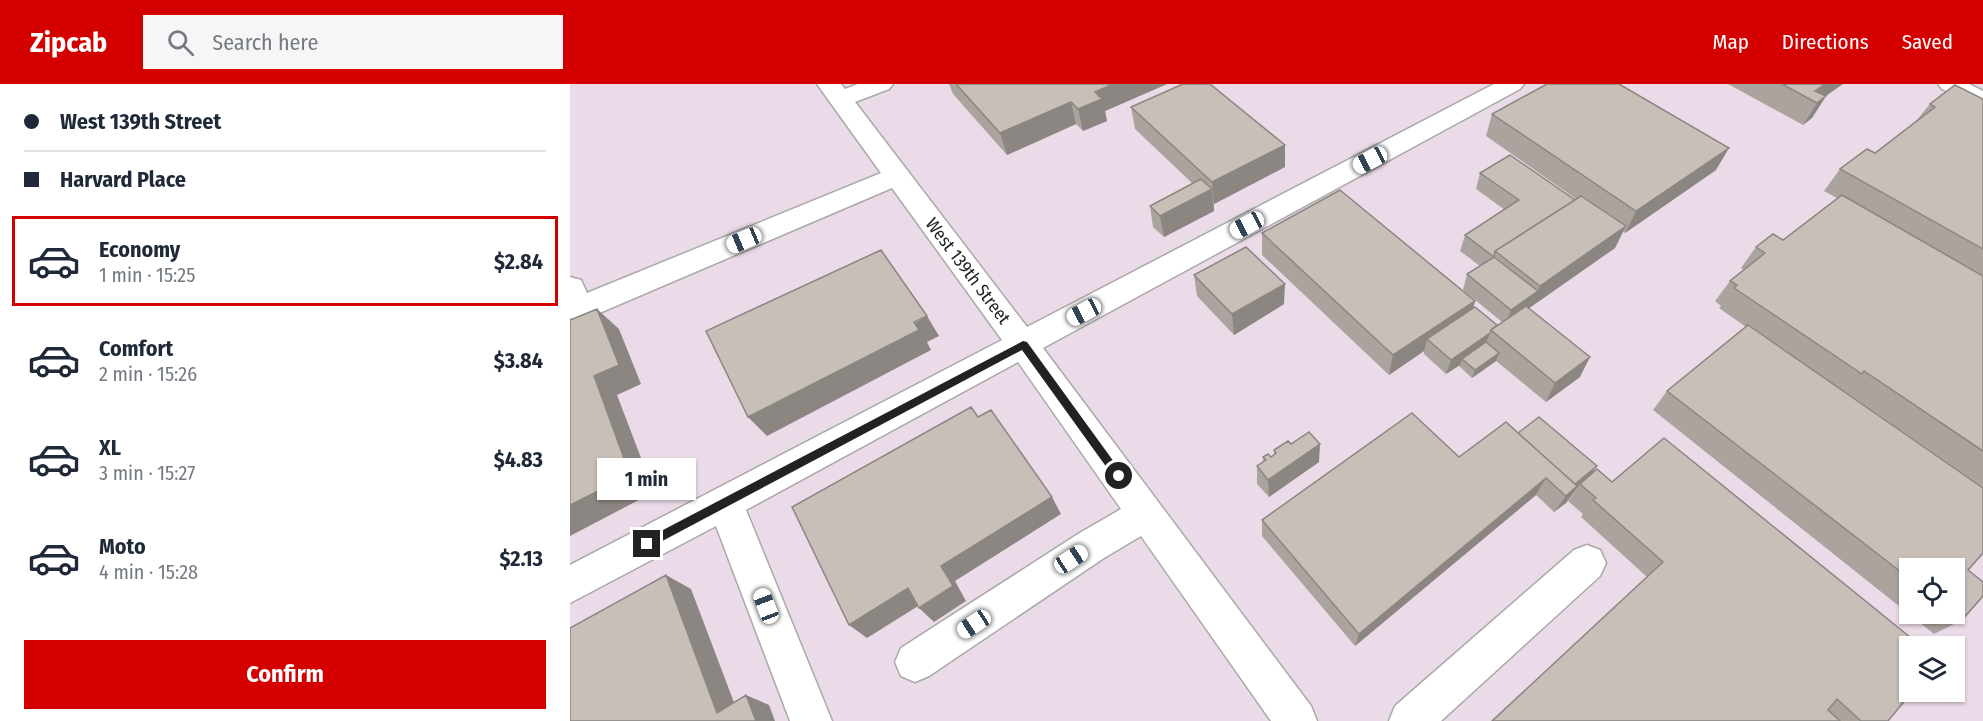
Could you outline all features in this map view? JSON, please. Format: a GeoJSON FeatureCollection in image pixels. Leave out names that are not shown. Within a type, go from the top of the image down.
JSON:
{"type":"FeatureCollection","features":[{"type":"Feature","properties":{"kind":"street"},"geometry":{"type":"LineString","coordinates":[[835,92],[881,84]]}},
{"type":"Feature","properties":{"kind":"street"},"geometry":{"type":"LineString","coordinates":[[570,585],[1512,84]]}},
{"type":"Feature","properties":{"kind":"street"},"geometry":{"type":"LineString","coordinates":[[1950,84],[1983,100]]}},
{"type":"Feature","properties":{"kind":"street","name":"West 139th Street"},"geometry":{"type":"LineString","coordinates":[[835,92],[1023,345],[1296,721]]}},
{"type":"Feature","properties":{"kind":"street"},"geometry":{"type":"LineString","coordinates":[[575,299],[823,207],[897,176]]}},
{"type":"Feature","properties":{"kind":"street"},"geometry":{"type":"LineString","coordinates":[[725,503],[811,721]]}},
{"type":"Feature","properties":{"kind":"street"},"geometry":{"type":"LineString","coordinates":[[915,662],[1091,546],[1146,514]]}},
{"type":"Feature","properties":{"kind":"street"},"geometry":{"type":"LineString","coordinates":[[1410,721],[1587,563]]}},
{"type":"Feature","properties":{"kind":"shaded area"},"geometry":{"type":"Polygon","coordinates":[[[570,84],[1983,84],[1983,721],[570,721],[570,84]]]}},
{"type":"Feature","properties":{"kind":"building"},"geometry":{"type":"Polygon","coordinates":[[[956,84],[1113,84],[1095,92],[1102,99],[1078,109],[1071,102],[1000,133],[956,84]]]}},
{"type":"Feature","properties":{"kind":"building"},"geometry":{"type":"Polygon","coordinates":[[[1183,84],[1210,84],[1285,145],[1212,182],[1131,107],[1183,84]]]}},
{"type":"Feature","properties":{"kind":"building"},"geometry":{"type":"Polygon","coordinates":[[[1547,84],[1619,84],[1729,148],[1636,211],[1492,114],[1547,84]]]}},
{"type":"Feature","properties":{"kind":"building"},"geometry":{"type":"Polygon","coordinates":[[[1782,84],[1825,84],[1815,91],[1826,96],[1817,103],[1782,84]]]}},
{"type":"Feature","properties":{"kind":"building"},"geometry":{"type":"Polygon","coordinates":[[[1955,85],[1983,99],[1983,249],[1840,169],[1867,149],[1875,153],[1935,107],[1930,104],[1955,85]]]}},
{"type":"Feature","properties":{"kind":"building"},"geometry":{"type":"Polygon","coordinates":[[[1510,155],[1575,200],[1495,251],[1494,257],[1465,235],[1519,200],[1480,173],[1510,155]]]}},
{"type":"Feature","properties":{"kind":"building"},"geometry":{"type":"Polygon","coordinates":[[[1201,179],[1212,189],[1160,216],[1150,206],[1201,179]]]}},
{"type":"Feature","properties":{"kind":"building"},"geometry":{"type":"Polygon","coordinates":[[[1340,190],[1475,301],[1393,355],[1262,233],[1340,190]]]}},
{"type":"Feature","properties":{"kind":"building"},"geometry":{"type":"Polygon","coordinates":[[[1842,195],[1983,276],[1983,451],[1864,371],[1862,374],[1734,288],[1737,285],[1730,281],[1765,253],[1756,247],[1773,234],[1783,240],[1842,195]]]}},
{"type":"Feature","properties":{"kind":"building"},"geometry":{"type":"Polygon","coordinates":[[[1581,196],[1626,226],[1540,286],[1495,251],[1581,196]]]}},
{"type":"Feature","properties":{"kind":"building"},"geometry":{"type":"Polygon","coordinates":[[[1246,247],[1285,284],[1232,314],[1194,275],[1246,247]]]}},
{"type":"Feature","properties":{"kind":"building"},"geometry":{"type":"Polygon","coordinates":[[[881,250],[927,316],[914,322],[919,330],[748,417],[706,331],[881,250]]]}},
{"type":"Feature","properties":{"kind":"building"},"geometry":{"type":"Polygon","coordinates":[[[1494,257],[1538,291],[1511,310],[1467,274],[1494,257]]]}},
{"type":"Feature","properties":{"kind":"building"},"geometry":{"type":"Polygon","coordinates":[[[1526,306],[1590,357],[1555,383],[1491,330],[1526,306]]]}},
{"type":"Feature","properties":{"kind":"building"},"geometry":{"type":"Polygon","coordinates":[[[1475,307],[1497,325],[1490,333],[1451,360],[1427,339],[1475,307]]]}},
{"type":"Feature","properties":{"kind":"building"},"geometry":{"type":"Polygon","coordinates":[[[597,309],[619,365],[594,376],[630,475],[570,505],[570,320],[597,309]]]}},
{"type":"Feature","properties":{"kind":"building"},"geometry":{"type":"Polygon","coordinates":[[[1748,325],[1983,488],[1983,553],[1968,570],[1983,582],[1983,596],[1965,617],[1965,558],[1899,558],[1899,570],[1667,391],[1748,325]]]}},
{"type":"Feature","properties":{"kind":"building"},"geometry":{"type":"Polygon","coordinates":[[[1486,342],[1499,353],[1475,370],[1462,359],[1486,342]]]}},
{"type":"Feature","properties":{"kind":"building"},"geometry":{"type":"Polygon","coordinates":[[[971,407],[978,417],[991,410],[1052,497],[941,566],[953,586],[919,608],[908,588],[849,625],[792,507],[971,407]]]}},
{"type":"Feature","properties":{"kind":"building"},"geometry":{"type":"Polygon","coordinates":[[[1412,413],[1459,457],[1506,422],[1577,486],[1566,496],[1546,478],[1359,634],[1262,520],[1412,413]]]}},
{"type":"Feature","properties":{"kind":"building"},"geometry":{"type":"Polygon","coordinates":[[[1539,417],[1597,466],[1575,484],[1518,433],[1539,417]]]}},
{"type":"Feature","properties":{"kind":"building"},"geometry":{"type":"Polygon","coordinates":[[[1309,432],[1320,444],[1268,480],[1257,466],[1266,460],[1263,457],[1268,454],[1271,457],[1276,453],[1274,450],[1288,441],[1291,444],[1309,432]]]}},
{"type":"Feature","properties":{"kind":"building"},"geometry":{"type":"Polygon","coordinates":[[[1664,438],[1909,636],[1899,636],[1899,702],[1904,702],[1888,721],[1861,721],[1837,699],[1828,710],[1840,721],[1492,721],[1663,562],[1593,500],[1596,498],[1580,484],[1597,469],[1612,482],[1664,438]]]}},
{"type":"Feature","properties":{"kind":"building"},"geometry":{"type":"Polygon","coordinates":[[[666,575],[717,713],[746,695],[756,721],[570,721],[570,628],[666,575]]]}},
{"type":"Feature","properties":{"kind":"route"},"geometry":{"type":"LineString","coordinates":[[647,544],[1023,345],[1119,476]]}}]}
